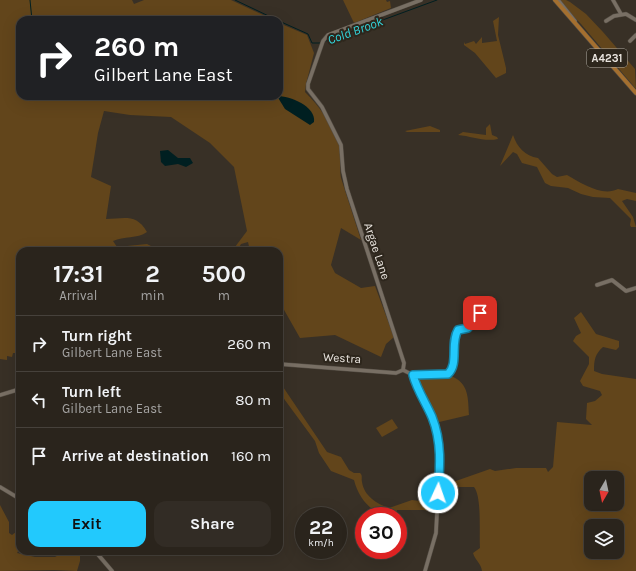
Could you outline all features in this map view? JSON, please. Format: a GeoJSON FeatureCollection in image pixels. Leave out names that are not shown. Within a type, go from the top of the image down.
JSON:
{"type":"FeatureCollection","features":[{"type":"Feature","properties":{"kind":"main road","name":"A4231"},"geometry":{"type":"LineString","coordinates":[[552,0],[577,24]]}},
{"type":"Feature","properties":{"kind":"main road","name":"A4231"},"geometry":{"type":"LineString","coordinates":[[557,0],[636,93]]}},
{"type":"Feature","properties":{"kind":"street","name":"Argae Lane"},"geometry":{"type":"LineString","coordinates":[[403,370],[404,363],[347,189],[343,171],[341,145],[322,107],[308,89],[308,84],[322,42],[328,35],[421,0]]}},
{"type":"Feature","properties":{"kind":"street"},"geometry":{"type":"LineString","coordinates":[[613,0],[621,14]]}},
{"type":"Feature","properties":{"kind":"street"},"geometry":{"type":"LineString","coordinates":[[606,21],[621,14],[626,14],[636,20]]}},
{"type":"Feature","properties":{"kind":"street"},"geometry":{"type":"LineString","coordinates":[[630,41],[636,35]]}},
{"type":"Feature","properties":{"kind":"street"},"geometry":{"type":"LineString","coordinates":[[597,285],[612,280],[626,291],[636,288]]}},
{"type":"Feature","properties":{"kind":"street"},"geometry":{"type":"LineString","coordinates":[[403,370],[413,375],[441,375],[451,371],[455,335],[458,330],[468,328],[491,302]]}},
{"type":"Feature","properties":{"kind":"street","name":"Westra"},"geometry":{"type":"LineString","coordinates":[[283,364],[396,373],[403,370]]}},
{"type":"Feature","properties":{"kind":"street"},"geometry":{"type":"LineString","coordinates":[[413,375],[432,418],[440,452],[436,533],[425,571]]}},
{"type":"Feature","properties":{"kind":"street"},"geometry":{"type":"LineString","coordinates":[[0,395],[16,390]]}},
{"type":"Feature","properties":{"kind":"street"},"geometry":{"type":"LineString","coordinates":[[0,488],[16,497]]}},
{"type":"Feature","properties":{"kind":"street"},"geometry":{"type":"LineString","coordinates":[[98,555],[112,571]]}},
{"type":"Feature","properties":{"kind":"shaded area"},"geometry":{"type":"Polygon","coordinates":[[[0,0],[132,0],[134,4],[144,0],[231,0],[265,16],[16,16],[16,100],[283,100],[283,25],[307,35],[314,53],[305,92],[325,116],[340,147],[341,178],[361,240],[341,228],[331,265],[335,273],[361,288],[375,286],[394,337],[386,344],[381,357],[335,335],[300,338],[283,308],[283,247],[249,247],[248,242],[241,244],[239,247],[235,247],[247,231],[234,167],[210,143],[171,117],[130,115],[104,111],[98,133],[91,177],[111,186],[106,219],[129,218],[138,222],[147,232],[139,236],[122,238],[113,241],[117,247],[16,247],[16,353],[13,353],[12,357],[7,356],[7,360],[0,359],[0,0]]]}},
{"type":"Feature","properties":{"kind":"shaded area"},"geometry":{"type":"Polygon","coordinates":[[[343,0],[386,0],[387,2],[390,1],[391,8],[354,23],[343,0]]]}},
{"type":"Feature","properties":{"kind":"shaded area"},"geometry":{"type":"Polygon","coordinates":[[[558,0],[566,0],[570,2],[586,14],[603,32],[635,69],[636,89],[581,24],[558,0]]]}},
{"type":"Feature","properties":{"kind":"shaded area"},"geometry":{"type":"Polygon","coordinates":[[[499,17],[498,35],[506,73],[496,78],[475,53],[464,45],[464,42],[465,44],[474,41],[476,44],[482,37],[482,43],[497,41],[493,21],[499,17]]]}},
{"type":"Feature","properties":{"kind":"shaded area"},"geometry":{"type":"Polygon","coordinates":[[[490,124],[492,135],[498,139],[483,139],[458,135],[463,132],[486,135],[486,128],[490,124]]]}},
{"type":"Feature","properties":{"kind":"shaded area"},"geometry":{"type":"Polygon","coordinates":[[[430,126],[440,130],[440,132],[405,131],[430,126]]]}},
{"type":"Feature","properties":{"kind":"shaded area"},"geometry":{"type":"Polygon","coordinates":[[[513,135],[525,153],[538,158],[552,174],[557,177],[567,175],[585,185],[599,190],[612,191],[618,189],[636,193],[636,201],[627,199],[622,201],[633,217],[636,227],[631,227],[631,219],[610,198],[593,197],[581,194],[568,188],[551,186],[545,183],[537,167],[522,163],[517,154],[513,152],[500,166],[513,135]]]}},
{"type":"Feature","properties":{"kind":"shaded area"},"geometry":{"type":"Polygon","coordinates":[[[147,244],[153,247],[117,247],[147,244]]]}},
{"type":"Feature","properties":{"kind":"shaded area"},"geometry":{"type":"Polygon","coordinates":[[[581,312],[596,334],[619,341],[619,347],[616,350],[603,347],[598,352],[594,364],[594,371],[602,374],[636,379],[636,571],[482,571],[473,553],[480,548],[477,492],[474,487],[454,487],[442,491],[441,484],[453,482],[490,469],[495,471],[516,468],[546,468],[548,472],[553,467],[557,422],[592,425],[586,419],[587,403],[595,401],[602,395],[600,391],[583,386],[580,381],[589,364],[589,357],[573,341],[576,336],[581,333],[574,318],[581,312]]]}},
{"type":"Feature","properties":{"kind":"shaded area"},"geometry":{"type":"Polygon","coordinates":[[[451,376],[457,379],[464,387],[468,397],[469,415],[435,423],[416,378],[451,376]]]}},
{"type":"Feature","properties":{"kind":"shaded area"},"geometry":{"type":"Polygon","coordinates":[[[283,387],[327,452],[341,457],[349,470],[354,473],[360,473],[362,476],[363,487],[368,495],[372,499],[387,507],[368,506],[359,494],[354,480],[331,471],[319,453],[315,441],[283,397],[283,387]]]}},
{"type":"Feature","properties":{"kind":"shaded area"},"geometry":{"type":"Polygon","coordinates":[[[392,419],[398,428],[382,437],[376,428],[392,419]]]}},
{"type":"Feature","properties":{"kind":"shaded area"},"geometry":{"type":"Polygon","coordinates":[[[412,500],[434,503],[433,511],[407,510],[407,507],[392,507],[412,500]]]}},
{"type":"Feature","properties":{"kind":"shaded area"},"geometry":{"type":"Polygon","coordinates":[[[0,505],[9,522],[9,533],[12,535],[16,532],[16,555],[55,557],[59,555],[80,555],[77,571],[0,571],[0,505]]]}},
{"type":"Feature","properties":{"kind":"water"},"geometry":{"type":"Polygon","coordinates":[[[283,96],[295,100],[307,107],[314,116],[314,122],[310,125],[285,109],[279,100],[283,100],[283,96]]]}},
{"type":"Feature","properties":{"kind":"water"},"geometry":{"type":"Polygon","coordinates":[[[168,150],[178,158],[190,158],[193,163],[186,167],[178,164],[165,166],[161,162],[160,151],[168,150]]]}},
{"type":"Feature","properties":{"kind":"waterway"},"geometry":{"type":"LineString","coordinates":[[30,0],[32,16]]}},
{"type":"Feature","properties":{"kind":"waterway","name":"Cold Brook"},"geometry":{"type":"LineString","coordinates":[[235,0],[269,16]]}},
{"type":"Feature","properties":{"kind":"waterway","name":"Cold Brook"},"geometry":{"type":"LineString","coordinates":[[323,42],[437,0]]}},
{"type":"Feature","properties":{"kind":"waterway","name":"Cold Brook"},"geometry":{"type":"LineString","coordinates":[[283,23],[308,34],[312,43],[320,43]]}},
{"type":"Feature","properties":{"kind":"route"},"geometry":{"type":"LineString","coordinates":[[438,493],[440,452],[438,438],[432,418],[413,375],[430,376],[448,374],[451,371],[452,366],[455,335],[458,330],[468,328],[480,313]]}}]}
